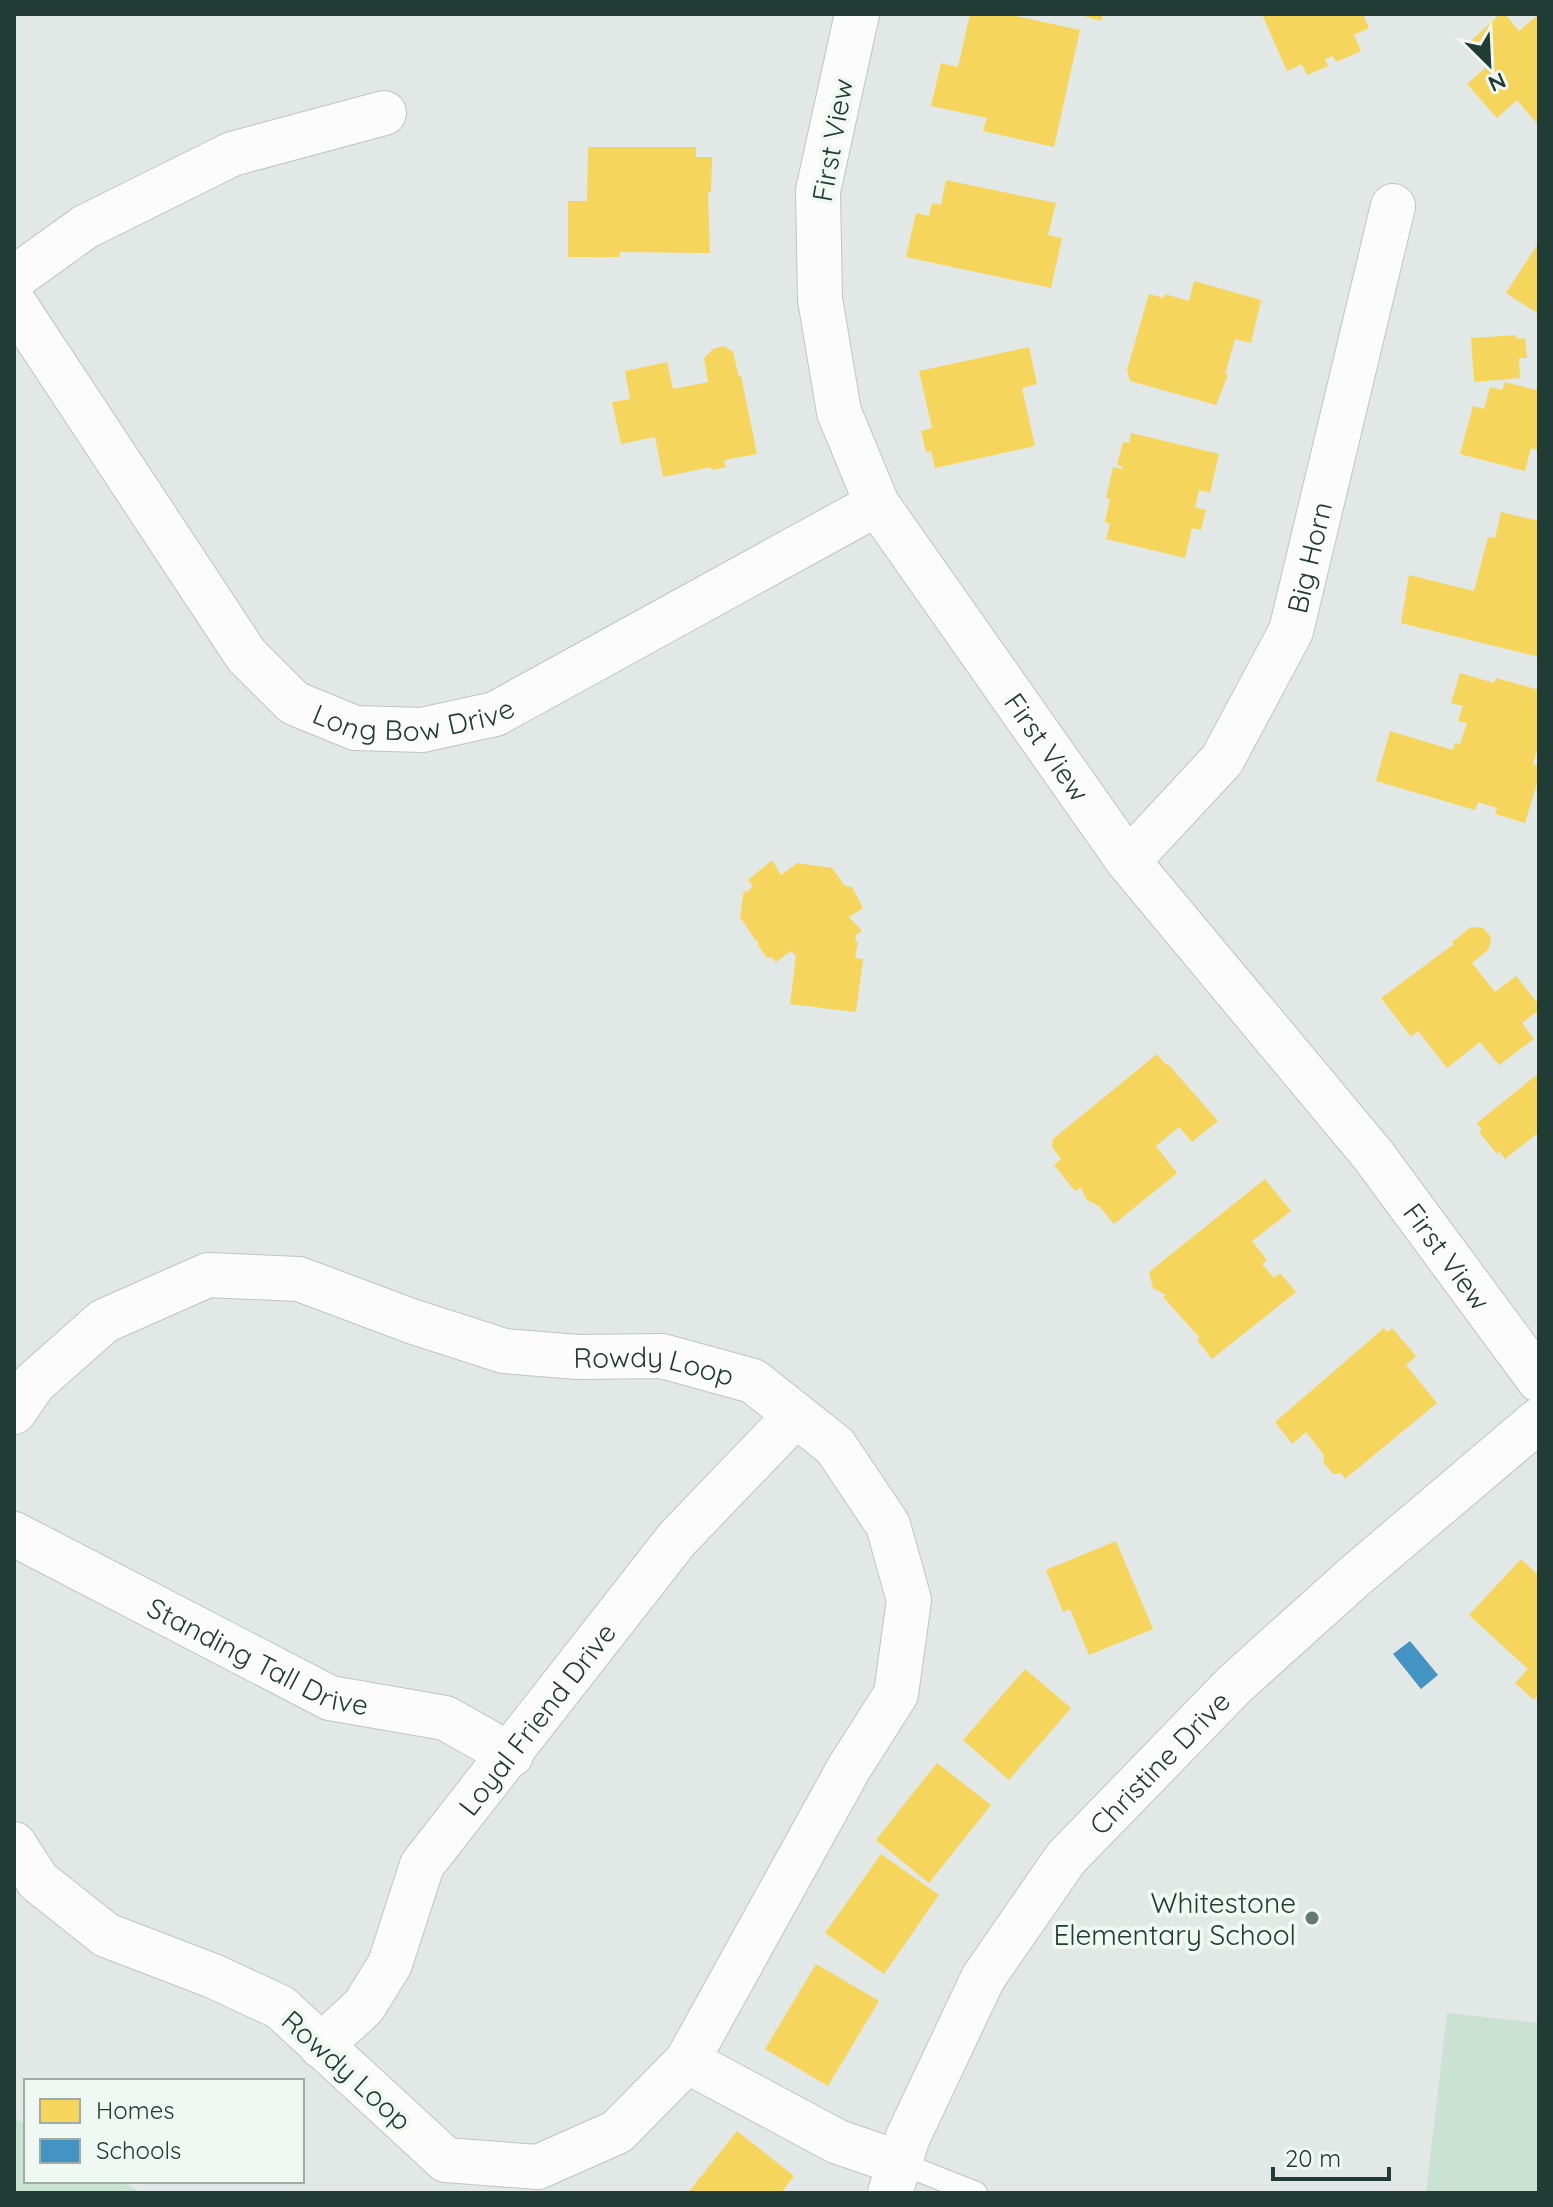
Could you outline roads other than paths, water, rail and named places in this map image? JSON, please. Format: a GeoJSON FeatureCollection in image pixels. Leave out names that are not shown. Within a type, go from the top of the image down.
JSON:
{"type":"FeatureCollection","features":[{"type":"Feature","properties":{"kind":"street","name":"First View"},"geometry":{"type":"LineString","coordinates":[[857,14],[818,191],[820,299],[839,412],[877,504],[1128,861],[1373,1155],[1539,1380]]}},
{"type":"Feature","properties":{"kind":"street"},"geometry":{"type":"LineString","coordinates":[[14,278],[85,227],[232,154],[384,113]]}},
{"type":"Feature","properties":{"kind":"street","name":"Big Horn"},"geometry":{"type":"LineString","coordinates":[[1128,861],[1222,760],[1291,631],[1393,206]]}},
{"type":"Feature","properties":{"kind":"street","name":"Long Bow Drive"},"geometry":{"type":"LineString","coordinates":[[14,303],[246,655],[294,703],[355,728],[422,730],[495,714],[877,504]]}},
{"type":"Feature","properties":{"kind":"street","name":"Rowdy Loop"},"geometry":{"type":"LineString","coordinates":[[14,1412],[34,1383],[104,1321],[208,1275],[299,1279],[411,1321],[504,1351],[578,1357],[662,1356],[753,1381],[835,1446],[888,1525],[909,1600],[896,1694],[835,1793],[687,2061],[617,2132],[538,2167],[446,2160],[280,2007],[213,1976],[106,1935],[38,1881],[14,1844]]}},
{"type":"Feature","properties":{"kind":"street","name":"Loyal Friend Drive"},"geometry":{"type":"LineString","coordinates":[[321,2046],[364,2006],[390,1964],[422,1865],[677,1539],[796,1415]]}},
{"type":"Feature","properties":{"kind":"street","name":"Christine Drive"},"geometry":{"type":"LineString","coordinates":[[895,2178],[908,2137],[983,1978],[1066,1858],[1235,1684],[1355,1576],[1539,1420]]}},
{"type":"Feature","properties":{"kind":"street","name":"Standing Tall Drive"},"geometry":{"type":"LineString","coordinates":[[14,1534],[330,1698],[445,1718],[511,1755]]}},
{"type":"Feature","properties":{"kind":"street"},"geometry":{"type":"LineString","coordinates":[[687,2061],[838,2142],[895,2178]]}},
{"type":"Feature","properties":{"kind":"lane"},"geometry":{"type":"LineString","coordinates":[[895,2178],[976,2193]]}},
{"type":"Feature","properties":{"kind":"place","name":"Whitestone Elementary School"},"geometry":{"type":"Point","coordinates":[1312,1918]}}]}
